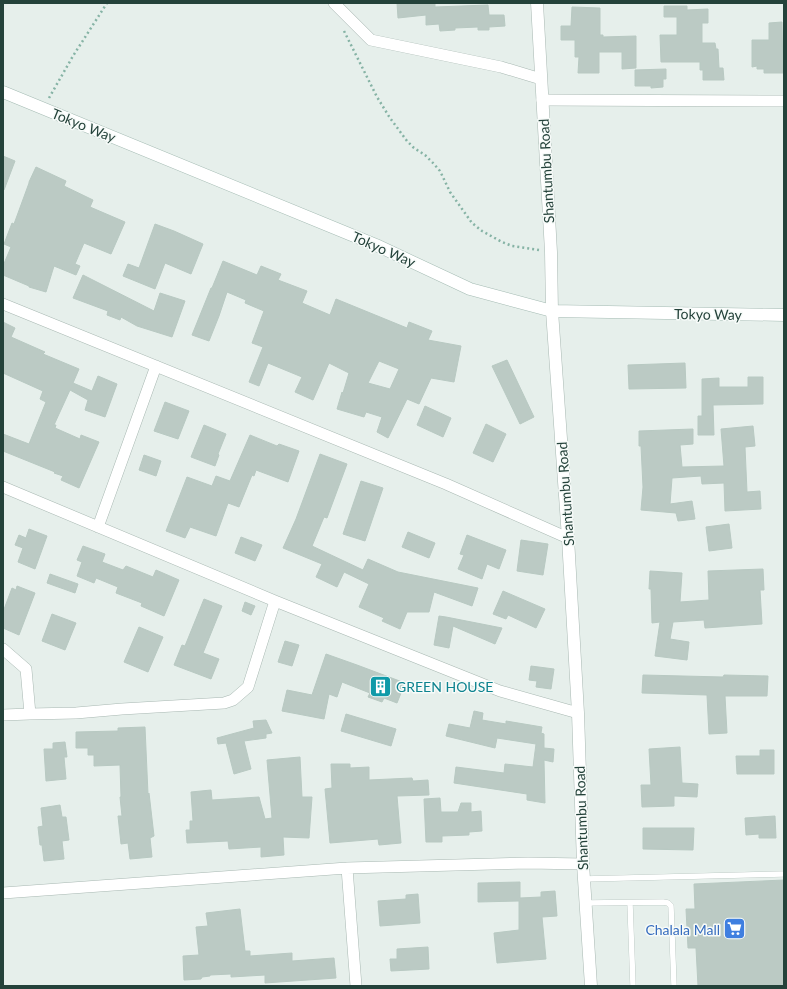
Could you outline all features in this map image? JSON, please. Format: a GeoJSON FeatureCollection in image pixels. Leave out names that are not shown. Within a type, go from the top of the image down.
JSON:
{"type":"FeatureCollection","features":[{"type":"Feature","properties":{"kind":"street"},"geometry":{"type":"LineString","coordinates":[[334,3],[371,40],[502,67],[541,79]]}},
{"type":"Feature","properties":{"kind":"street","name":"Shantumbu Road"},"geometry":{"type":"LineString","coordinates":[[537,3],[551,252],[552,311],[568,538],[578,713],[583,864],[591,986]]}},
{"type":"Feature","properties":{"kind":"street","name":"Tokyo Way"},"geometry":{"type":"LineString","coordinates":[[3,92],[376,245],[470,289],[552,311],[784,315]]}},
{"type":"Feature","properties":{"kind":"street"},"geometry":{"type":"LineString","coordinates":[[542,100],[784,101]]}},
{"type":"Feature","properties":{"kind":"street"},"geometry":{"type":"LineString","coordinates":[[3,304],[446,484],[568,538]]}},
{"type":"Feature","properties":{"kind":"street"},"geometry":{"type":"LineString","coordinates":[[98,528],[156,366]]}},
{"type":"Feature","properties":{"kind":"street"},"geometry":{"type":"LineString","coordinates":[[3,487],[275,601],[500,691],[578,713]]}},
{"type":"Feature","properties":{"kind":"street"},"geometry":{"type":"LineString","coordinates":[[3,715],[76,713],[122,709],[224,704],[233,700],[248,688],[275,601]]}},
{"type":"Feature","properties":{"kind":"street"},"geometry":{"type":"LineString","coordinates":[[3,649],[26,669],[30,714]]}},
{"type":"Feature","properties":{"kind":"street"},"geometry":{"type":"LineString","coordinates":[[3,893],[347,868],[528,863],[583,864]]}},
{"type":"Feature","properties":{"kind":"street"},"geometry":{"type":"LineString","coordinates":[[347,868],[356,986]]}},
{"type":"Feature","properties":{"kind":"lane"},"geometry":{"type":"LineString","coordinates":[[584,879],[784,874]]}},
{"type":"Feature","properties":{"kind":"lane"},"geometry":{"type":"LineString","coordinates":[[585,903],[668,903],[671,906],[674,986]]}},
{"type":"Feature","properties":{"kind":"lane"},"geometry":{"type":"LineString","coordinates":[[630,903],[633,986]]}},
{"type":"Feature","properties":{"kind":"path"},"geometry":{"type":"LineString","coordinates":[[43,108],[73,56],[107,3]]}},
{"type":"Feature","properties":{"kind":"path"},"geometry":{"type":"LineString","coordinates":[[344,29],[377,97],[390,118],[407,141],[414,148],[425,155],[440,171],[450,192],[472,223],[482,231],[512,246],[551,252]]}},
{"type":"Feature","properties":{"kind":"building"},"geometry":{"type":"Polygon","coordinates":[[[397,3],[435,3],[435,7],[488,5],[489,15],[504,15],[505,26],[489,27],[489,30],[478,30],[478,27],[455,28],[455,30],[440,31],[439,24],[426,25],[426,15],[398,18],[397,3]]]}},
{"type":"Feature","properties":{"kind":"building"},"geometry":{"type":"Polygon","coordinates":[[[664,6],[687,6],[687,10],[708,9],[708,23],[702,23],[702,43],[715,43],[716,49],[718,49],[719,68],[723,68],[724,80],[703,80],[703,70],[700,70],[700,62],[661,62],[660,35],[677,35],[677,17],[664,17],[664,6]]]}},
{"type":"Feature","properties":{"kind":"building"},"geometry":{"type":"Polygon","coordinates":[[[572,7],[600,8],[600,35],[603,35],[603,37],[636,36],[636,68],[622,69],[622,52],[599,52],[599,73],[578,73],[579,57],[575,57],[575,40],[561,40],[561,26],[571,26],[572,7]]]}},
{"type":"Feature","properties":{"kind":"building"},"geometry":{"type":"Polygon","coordinates":[[[782,22],[783,73],[764,73],[764,69],[757,69],[757,66],[752,67],[752,40],[769,40],[769,23],[782,22]]]}},
{"type":"Feature","properties":{"kind":"building"},"geometry":{"type":"Polygon","coordinates":[[[666,69],[666,79],[663,79],[663,87],[651,88],[651,86],[635,86],[635,70],[666,69]]]}},
{"type":"Feature","properties":{"kind":"building"},"geometry":{"type":"Polygon","coordinates":[[[3,156],[15,161],[4,190],[3,190],[3,156]]]}},
{"type":"Feature","properties":{"kind":"building"},"geometry":{"type":"Polygon","coordinates":[[[36,167],[66,181],[64,186],[93,200],[90,207],[125,222],[111,254],[84,243],[75,264],[80,266],[76,275],[54,266],[46,292],[29,287],[3,275],[3,266],[11,247],[4,244],[12,223],[14,224],[36,167]]]}},
{"type":"Feature","properties":{"kind":"building"},"geometry":{"type":"Polygon","coordinates":[[[155,224],[203,244],[191,274],[165,263],[155,289],[123,276],[128,264],[139,268],[155,224]]]}},
{"type":"Feature","properties":{"kind":"building"},"geometry":{"type":"Polygon","coordinates":[[[223,261],[257,275],[261,266],[281,274],[278,280],[307,291],[302,303],[330,315],[336,299],[407,328],[409,322],[432,331],[428,340],[461,346],[454,382],[431,378],[419,404],[407,399],[388,438],[377,432],[382,417],[366,412],[364,417],[337,409],[349,373],[329,363],[313,400],[295,392],[302,377],[268,363],[259,386],[249,382],[263,347],[252,343],[264,311],[245,303],[246,300],[227,292],[209,341],[192,335],[223,261]],[[379,361],[368,383],[390,389],[399,369],[379,361]]]}},
{"type":"Feature","properties":{"kind":"building"},"geometry":{"type":"Polygon","coordinates":[[[83,275],[154,311],[160,293],[185,301],[172,337],[137,326],[121,317],[120,320],[107,315],[108,311],[73,298],[83,275]]]}},
{"type":"Feature","properties":{"kind":"building"},"geometry":{"type":"Polygon","coordinates":[[[3,322],[15,328],[11,337],[45,352],[43,354],[79,369],[73,383],[92,391],[98,376],[117,384],[105,417],[85,410],[88,400],[70,390],[54,425],[56,425],[55,428],[80,439],[81,435],[99,442],[79,488],[61,480],[63,476],[54,473],[55,472],[3,451],[3,434],[29,444],[46,402],[40,399],[43,391],[3,373],[3,322]]]}},
{"type":"Feature","properties":{"kind":"building"},"geometry":{"type":"Polygon","coordinates":[[[507,360],[534,417],[520,424],[492,366],[507,360]]]}},
{"type":"Feature","properties":{"kind":"building"},"geometry":{"type":"Polygon","coordinates":[[[685,363],[686,388],[629,389],[628,365],[685,363]]]}},
{"type":"Feature","properties":{"kind":"building"},"geometry":{"type":"Polygon","coordinates":[[[748,377],[763,377],[763,404],[713,405],[714,435],[698,435],[698,416],[702,416],[702,379],[719,378],[719,387],[748,387],[748,377]]]}},
{"type":"Feature","properties":{"kind":"building"},"geometry":{"type":"Polygon","coordinates":[[[165,402],[189,411],[178,439],[154,431],[165,402]]]}},
{"type":"Feature","properties":{"kind":"building"},"geometry":{"type":"Polygon","coordinates":[[[425,406],[451,418],[443,437],[417,425],[425,406]]]}},
{"type":"Feature","properties":{"kind":"building"},"geometry":{"type":"Polygon","coordinates":[[[486,424],[506,434],[493,462],[473,453],[486,424]]]}},
{"type":"Feature","properties":{"kind":"building"},"geometry":{"type":"Polygon","coordinates":[[[204,425],[226,434],[215,466],[191,457],[204,425]]]}},
{"type":"Feature","properties":{"kind":"building"},"geometry":{"type":"Polygon","coordinates":[[[753,426],[755,446],[745,447],[747,492],[760,491],[761,509],[725,511],[724,483],[702,484],[701,476],[672,478],[670,504],[692,501],[695,519],[678,521],[676,513],[641,510],[643,487],[639,431],[693,429],[693,444],[680,445],[682,467],[724,466],[721,429],[753,426]]]}},
{"type":"Feature","properties":{"kind":"building"},"geometry":{"type":"Polygon","coordinates":[[[250,435],[277,446],[279,444],[299,451],[288,482],[256,470],[254,476],[252,475],[239,507],[228,503],[216,536],[190,527],[185,538],[166,531],[187,477],[212,486],[216,476],[230,481],[250,435]]]}},
{"type":"Feature","properties":{"kind":"building"},"geometry":{"type":"Polygon","coordinates":[[[320,454],[347,464],[327,518],[324,517],[312,546],[363,570],[368,559],[398,572],[478,588],[472,606],[434,592],[429,612],[407,612],[400,629],[382,621],[384,618],[359,607],[369,584],[344,572],[337,587],[316,577],[322,564],[283,548],[296,519],[320,454]]]}},
{"type":"Feature","properties":{"kind":"building"},"geometry":{"type":"Polygon","coordinates":[[[144,455],[161,461],[156,476],[139,470],[144,455]]]}},
{"type":"Feature","properties":{"kind":"building"},"geometry":{"type":"Polygon","coordinates":[[[361,481],[383,488],[365,541],[343,534],[361,481]]]}},
{"type":"Feature","properties":{"kind":"building"},"geometry":{"type":"Polygon","coordinates":[[[729,524],[732,548],[709,551],[706,527],[729,524]]]}},
{"type":"Feature","properties":{"kind":"building"},"geometry":{"type":"Polygon","coordinates":[[[29,529],[47,536],[35,569],[18,562],[23,548],[15,545],[19,535],[26,538],[29,529]]]}},
{"type":"Feature","properties":{"kind":"building"},"geometry":{"type":"Polygon","coordinates":[[[408,532],[435,543],[429,558],[402,547],[408,532]]]}},
{"type":"Feature","properties":{"kind":"building"},"geometry":{"type":"Polygon","coordinates":[[[467,535],[506,550],[499,569],[487,564],[482,579],[458,569],[464,555],[460,554],[467,535]]]}},
{"type":"Feature","properties":{"kind":"building"},"geometry":{"type":"Polygon","coordinates":[[[241,537],[262,545],[255,561],[235,553],[241,537]]]}},
{"type":"Feature","properties":{"kind":"building"},"geometry":{"type":"Polygon","coordinates":[[[521,540],[548,544],[543,575],[517,571],[521,540]]]}},
{"type":"Feature","properties":{"kind":"building"},"geometry":{"type":"Polygon","coordinates":[[[83,546],[105,554],[102,562],[123,570],[126,566],[153,577],[156,570],[179,580],[164,616],[141,606],[142,603],[116,593],[118,587],[96,578],[94,583],[77,576],[82,562],[77,560],[83,546]]]}},
{"type":"Feature","properties":{"kind":"building"},"geometry":{"type":"Polygon","coordinates":[[[763,569],[764,590],[760,590],[762,624],[705,628],[704,620],[673,622],[670,639],[689,642],[687,660],[655,656],[660,622],[652,623],[651,589],[649,589],[650,571],[682,573],[680,602],[709,600],[708,571],[763,569]]]}},
{"type":"Feature","properties":{"kind":"building"},"geometry":{"type":"Polygon","coordinates":[[[50,574],[78,584],[75,593],[47,583],[50,574]]]}},
{"type":"Feature","properties":{"kind":"building"},"geometry":{"type":"Polygon","coordinates":[[[17,586],[35,593],[19,635],[3,628],[3,612],[12,588],[16,590],[17,586]]]}},
{"type":"Feature","properties":{"kind":"building"},"geometry":{"type":"Polygon","coordinates":[[[503,591],[545,609],[536,628],[508,615],[506,619],[493,614],[503,591]]]}},
{"type":"Feature","properties":{"kind":"building"},"geometry":{"type":"Polygon","coordinates":[[[204,599],[222,606],[203,653],[219,659],[211,679],[174,665],[182,645],[185,646],[204,599]]]}},
{"type":"Feature","properties":{"kind":"building"},"geometry":{"type":"Polygon","coordinates":[[[245,602],[255,606],[251,615],[242,611],[245,602]]]}},
{"type":"Feature","properties":{"kind":"building"},"geometry":{"type":"Polygon","coordinates":[[[52,614],[76,623],[65,650],[42,641],[52,614]]]}},
{"type":"Feature","properties":{"kind":"building"},"geometry":{"type":"Polygon","coordinates":[[[439,616],[502,628],[495,644],[453,626],[449,648],[434,645],[439,616]]]}},
{"type":"Feature","properties":{"kind":"building"},"geometry":{"type":"Polygon","coordinates":[[[139,627],[163,637],[148,672],[124,662],[139,627]]]}},
{"type":"Feature","properties":{"kind":"building"},"geometry":{"type":"Polygon","coordinates":[[[285,641],[299,645],[292,666],[278,662],[285,641]]]}},
{"type":"Feature","properties":{"kind":"building"},"geometry":{"type":"Polygon","coordinates":[[[326,654],[405,683],[397,703],[384,698],[382,702],[368,697],[370,693],[342,682],[337,697],[329,694],[324,719],[282,711],[287,690],[312,695],[326,654]]]}},
{"type":"Feature","properties":{"kind":"building"},"geometry":{"type":"Polygon","coordinates":[[[531,666],[554,669],[551,689],[536,687],[537,681],[529,680],[531,666]]]}},
{"type":"Feature","properties":{"kind":"building"},"geometry":{"type":"Polygon","coordinates":[[[643,675],[723,677],[724,675],[768,676],[767,696],[725,696],[727,733],[709,734],[707,695],[642,693],[643,675]]]}},
{"type":"Feature","properties":{"kind":"building"},"geometry":{"type":"Polygon","coordinates":[[[474,711],[483,713],[482,720],[506,724],[506,721],[542,727],[541,733],[544,734],[544,748],[554,749],[553,762],[544,760],[545,803],[527,800],[527,794],[454,783],[456,767],[504,773],[505,764],[533,767],[536,744],[497,738],[495,748],[446,736],[449,724],[470,728],[474,711]]]}},
{"type":"Feature","properties":{"kind":"building"},"geometry":{"type":"Polygon","coordinates":[[[346,714],[396,729],[391,746],[341,731],[346,714]]]}},
{"type":"Feature","properties":{"kind":"building"},"geometry":{"type":"Polygon","coordinates":[[[266,720],[272,733],[266,734],[266,738],[244,741],[251,769],[234,774],[226,743],[218,744],[217,738],[254,728],[253,721],[266,720]]]}},
{"type":"Feature","properties":{"kind":"building"},"geometry":{"type":"Polygon","coordinates":[[[145,727],[148,794],[149,793],[154,836],[150,838],[152,857],[130,859],[128,843],[121,844],[118,816],[122,816],[120,797],[120,765],[94,766],[94,755],[88,755],[88,748],[76,748],[76,732],[118,731],[118,728],[145,727]]]}},
{"type":"Feature","properties":{"kind":"building"},"geometry":{"type":"Polygon","coordinates":[[[65,742],[67,757],[64,757],[66,779],[46,781],[44,749],[53,749],[53,743],[65,742]]]}},
{"type":"Feature","properties":{"kind":"building"},"geometry":{"type":"Polygon","coordinates":[[[680,747],[682,783],[698,784],[697,797],[674,796],[674,806],[642,807],[641,785],[651,785],[649,749],[680,747]]]}},
{"type":"Feature","properties":{"kind":"building"},"geometry":{"type":"Polygon","coordinates":[[[760,750],[774,750],[774,774],[737,774],[736,756],[760,756],[760,750]]]}},
{"type":"Feature","properties":{"kind":"building"},"geometry":{"type":"Polygon","coordinates":[[[300,757],[302,797],[312,797],[309,838],[283,837],[284,855],[261,857],[261,847],[229,849],[228,841],[187,843],[186,830],[190,830],[190,821],[193,821],[191,792],[211,790],[212,800],[259,797],[265,819],[272,818],[267,760],[300,757]]]}},
{"type":"Feature","properties":{"kind":"building"},"geometry":{"type":"Polygon","coordinates":[[[331,764],[350,764],[350,768],[369,767],[369,780],[412,778],[413,781],[428,780],[429,795],[397,796],[401,843],[379,845],[378,839],[330,843],[325,789],[332,788],[331,764]]]}},
{"type":"Feature","properties":{"kind":"building"},"geometry":{"type":"Polygon","coordinates":[[[440,798],[441,812],[458,812],[461,803],[471,803],[471,812],[481,811],[482,831],[469,832],[469,835],[442,836],[442,842],[426,842],[424,799],[440,798]]]}},
{"type":"Feature","properties":{"kind":"building"},"geometry":{"type":"Polygon","coordinates":[[[60,805],[62,817],[66,817],[69,840],[62,841],[64,859],[44,861],[38,827],[43,826],[41,808],[60,805]]]}},
{"type":"Feature","properties":{"kind":"building"},"geometry":{"type":"Polygon","coordinates":[[[775,816],[776,838],[759,838],[759,834],[746,835],[745,818],[775,816]]]}},
{"type":"Feature","properties":{"kind":"building"},"geometry":{"type":"Polygon","coordinates":[[[643,828],[694,828],[693,850],[643,849],[643,828]]]}},
{"type":"Feature","properties":{"kind":"building","name":"Chalala Mall"},"geometry":{"type":"Polygon","coordinates":[[[784,880],[784,986],[698,986],[696,948],[688,948],[686,909],[695,909],[694,884],[784,880]]]}},
{"type":"Feature","properties":{"kind":"building"},"geometry":{"type":"Polygon","coordinates":[[[520,882],[520,898],[541,897],[541,892],[555,891],[557,916],[542,917],[546,959],[497,963],[494,933],[519,930],[519,901],[478,902],[478,883],[520,882]]]}},
{"type":"Feature","properties":{"kind":"building"},"geometry":{"type":"Polygon","coordinates":[[[418,894],[420,923],[380,926],[378,901],[406,899],[406,895],[418,894]]]}},
{"type":"Feature","properties":{"kind":"building"},"geometry":{"type":"Polygon","coordinates":[[[240,909],[245,951],[250,951],[250,956],[292,953],[292,961],[334,958],[336,978],[265,983],[265,975],[231,977],[231,974],[210,975],[202,977],[201,979],[184,980],[183,956],[199,955],[196,927],[208,926],[206,913],[240,909]]]}},
{"type":"Feature","properties":{"kind":"building"},"geometry":{"type":"Polygon","coordinates":[[[428,947],[429,969],[391,971],[390,959],[397,959],[397,949],[428,947]]]}},
{"type":"Feature","properties":{"kind":"place","name":"GREEN HOUSE"},"geometry":{"type":"Point","coordinates":[381,686]}},
{"type":"Feature","properties":{"kind":"place","name":"Chalala Mall"},"geometry":{"type":"Point","coordinates":[735,929]}}]}
